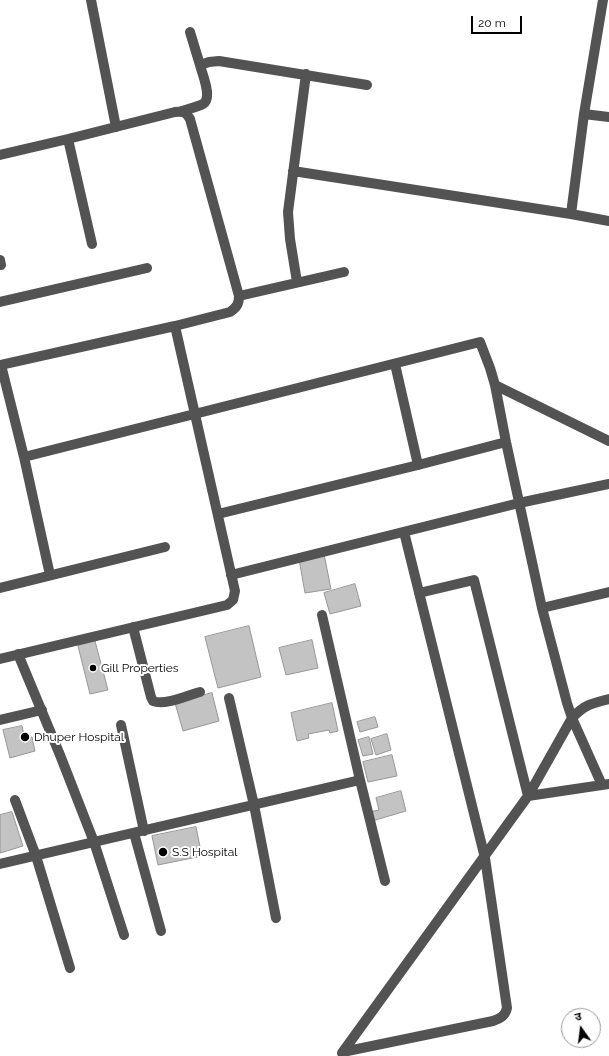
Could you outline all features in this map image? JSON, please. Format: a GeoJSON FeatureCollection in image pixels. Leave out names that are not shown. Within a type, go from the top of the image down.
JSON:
{"type":"FeatureCollection","features":[{"type":"Feature","properties":{"kind":"street"},"geometry":{"type":"LineString","coordinates":[[91,0],[116,127]]}},
{"type":"Feature","properties":{"kind":"street"},"geometry":{"type":"LineString","coordinates":[[571,214],[584,114],[603,0]]}},
{"type":"Feature","properties":{"kind":"street"},"geometry":{"type":"LineString","coordinates":[[0,155],[182,111],[203,104],[207,100],[208,94],[190,32]]}},
{"type":"Feature","properties":{"kind":"street"},"geometry":{"type":"LineString","coordinates":[[200,65],[208,62],[219,61],[367,85]]}},
{"type":"Feature","properties":{"kind":"street"},"geometry":{"type":"LineString","coordinates":[[297,282],[288,217],[306,74]]}},
{"type":"Feature","properties":{"kind":"street"},"geometry":{"type":"LineString","coordinates":[[50,575],[24,457],[0,365],[175,326],[230,312],[236,308],[239,302],[239,296],[190,119],[182,111]]}},
{"type":"Feature","properties":{"kind":"street"},"geometry":{"type":"LineString","coordinates":[[584,114],[609,117]]}},
{"type":"Feature","properties":{"kind":"street"},"geometry":{"type":"LineString","coordinates":[[68,139],[92,244]]}},
{"type":"Feature","properties":{"kind":"street"},"geometry":{"type":"LineString","coordinates":[[294,171],[609,221]]}},
{"type":"Feature","properties":{"kind":"street"},"geometry":{"type":"LineString","coordinates":[[0,302],[147,268]]}},
{"type":"Feature","properties":{"kind":"street"},"geometry":{"type":"LineString","coordinates":[[239,296],[344,272]]}},
{"type":"Feature","properties":{"kind":"street"},"geometry":{"type":"LineString","coordinates":[[0,659],[227,605],[233,600],[235,591],[175,326]]}},
{"type":"Feature","properties":{"kind":"street"},"geometry":{"type":"LineString","coordinates":[[24,457],[480,342],[495,385],[542,608],[572,718],[605,785],[528,796]]}},
{"type":"Feature","properties":{"kind":"street"},"geometry":{"type":"LineString","coordinates":[[395,364],[418,465]]}},
{"type":"Feature","properties":{"kind":"street"},"geometry":{"type":"LineString","coordinates":[[495,385],[609,441]]}},
{"type":"Feature","properties":{"kind":"street"},"geometry":{"type":"LineString","coordinates":[[218,514],[506,442]]}},
{"type":"Feature","properties":{"kind":"street"},"geometry":{"type":"LineString","coordinates":[[231,575],[519,504],[609,484]]}},
{"type":"Feature","properties":{"kind":"street"},"geometry":{"type":"LineString","coordinates":[[342,1054],[494,1021],[506,1014],[507,1008],[485,858],[404,532]]}},
{"type":"Feature","properties":{"kind":"street"},"geometry":{"type":"LineString","coordinates":[[0,588],[165,547]]}},
{"type":"Feature","properties":{"kind":"street"},"geometry":{"type":"LineString","coordinates":[[419,593],[474,580],[528,796]]}},
{"type":"Feature","properties":{"kind":"street"},"geometry":{"type":"LineString","coordinates":[[542,608],[609,592]]}},
{"type":"Feature","properties":{"kind":"street"},"geometry":{"type":"LineString","coordinates":[[322,615],[384,881]]}},
{"type":"Feature","properties":{"kind":"street"},"geometry":{"type":"LineString","coordinates":[[133,627],[153,701],[158,703],[164,702],[200,692]]}},
{"type":"Feature","properties":{"kind":"street"},"geometry":{"type":"LineString","coordinates":[[18,654],[42,710],[94,842],[124,935]]}},
{"type":"Feature","properties":{"kind":"street"},"geometry":{"type":"LineString","coordinates":[[230,698],[254,805],[276,918]]}},
{"type":"Feature","properties":{"kind":"street"},"geometry":{"type":"LineString","coordinates":[[342,1054],[485,858],[528,796],[572,718],[579,710],[590,703],[609,700]]}},
{"type":"Feature","properties":{"kind":"street"},"geometry":{"type":"LineString","coordinates":[[0,720],[42,710]]}},
{"type":"Feature","properties":{"kind":"street"},"geometry":{"type":"LineString","coordinates":[[121,725],[139,832],[161,931]]}},
{"type":"Feature","properties":{"kind":"street"},"geometry":{"type":"LineString","coordinates":[[0,864],[360,780]]}},
{"type":"Feature","properties":{"kind":"street"},"geometry":{"type":"LineString","coordinates":[[15,800],[36,856],[70,968]]}},
{"type":"Feature","properties":{"kind":"building"},"geometry":{"type":"Polygon","coordinates":[[[324,554],[331,589],[305,593],[299,559],[324,554]]]}},
{"type":"Feature","properties":{"kind":"building"},"geometry":{"type":"Polygon","coordinates":[[[355,584],[361,606],[330,614],[324,593],[355,584]]]}},
{"type":"Feature","properties":{"kind":"building"},"geometry":{"type":"Polygon","coordinates":[[[249,626],[261,677],[218,688],[205,637],[249,626]]]}},
{"type":"Feature","properties":{"kind":"building"},"geometry":{"type":"Polygon","coordinates":[[[312,640],[318,668],[286,675],[279,648],[312,640]]]}},
{"type":"Feature","properties":{"kind":"building","name":"Gill Properties"},"geometry":{"type":"Polygon","coordinates":[[[95,641],[108,690],[90,694],[78,646],[95,641]]]}},
{"type":"Feature","properties":{"kind":"building"},"geometry":{"type":"Polygon","coordinates":[[[212,693],[219,721],[183,731],[175,703],[212,693]]]}},
{"type":"Feature","properties":{"kind":"building"},"geometry":{"type":"Polygon","coordinates":[[[332,703],[338,731],[330,733],[329,730],[308,734],[309,738],[297,741],[291,713],[332,703]]]}},
{"type":"Feature","properties":{"kind":"building"},"geometry":{"type":"Polygon","coordinates":[[[375,717],[378,727],[360,732],[357,722],[375,717]]]}},
{"type":"Feature","properties":{"kind":"building"},"geometry":{"type":"Polygon","coordinates":[[[22,726],[25,739],[32,737],[35,751],[10,758],[3,730],[22,726]]]}},
{"type":"Feature","properties":{"kind":"building"},"geometry":{"type":"Polygon","coordinates":[[[387,734],[391,750],[376,755],[371,739],[387,734]]]}},
{"type":"Feature","properties":{"kind":"building"},"geometry":{"type":"Polygon","coordinates":[[[369,737],[373,754],[363,756],[358,740],[369,737]]]}},
{"type":"Feature","properties":{"kind":"building"},"geometry":{"type":"Polygon","coordinates":[[[392,755],[397,776],[368,782],[363,762],[392,755]]]}},
{"type":"Feature","properties":{"kind":"building"},"geometry":{"type":"Polygon","coordinates":[[[401,791],[406,811],[372,821],[369,812],[379,810],[376,798],[401,791]]]}},
{"type":"Feature","properties":{"kind":"building"},"geometry":{"type":"Polygon","coordinates":[[[12,812],[23,846],[0,853],[0,815],[12,812]]]}},
{"type":"Feature","properties":{"kind":"building"},"geometry":{"type":"Polygon","coordinates":[[[196,827],[202,856],[158,865],[152,836],[196,827]]]}},
{"type":"Feature","properties":{"kind":"place","name":"Gill Properties"},"geometry":{"type":"Point","coordinates":[93,668]}},
{"type":"Feature","properties":{"kind":"place","name":"Dhuper Hospital"},"geometry":{"type":"Point","coordinates":[25,737]}},
{"type":"Feature","properties":{"kind":"place","name":"S.S Hospital"},"geometry":{"type":"Point","coordinates":[163,852]}}]}
